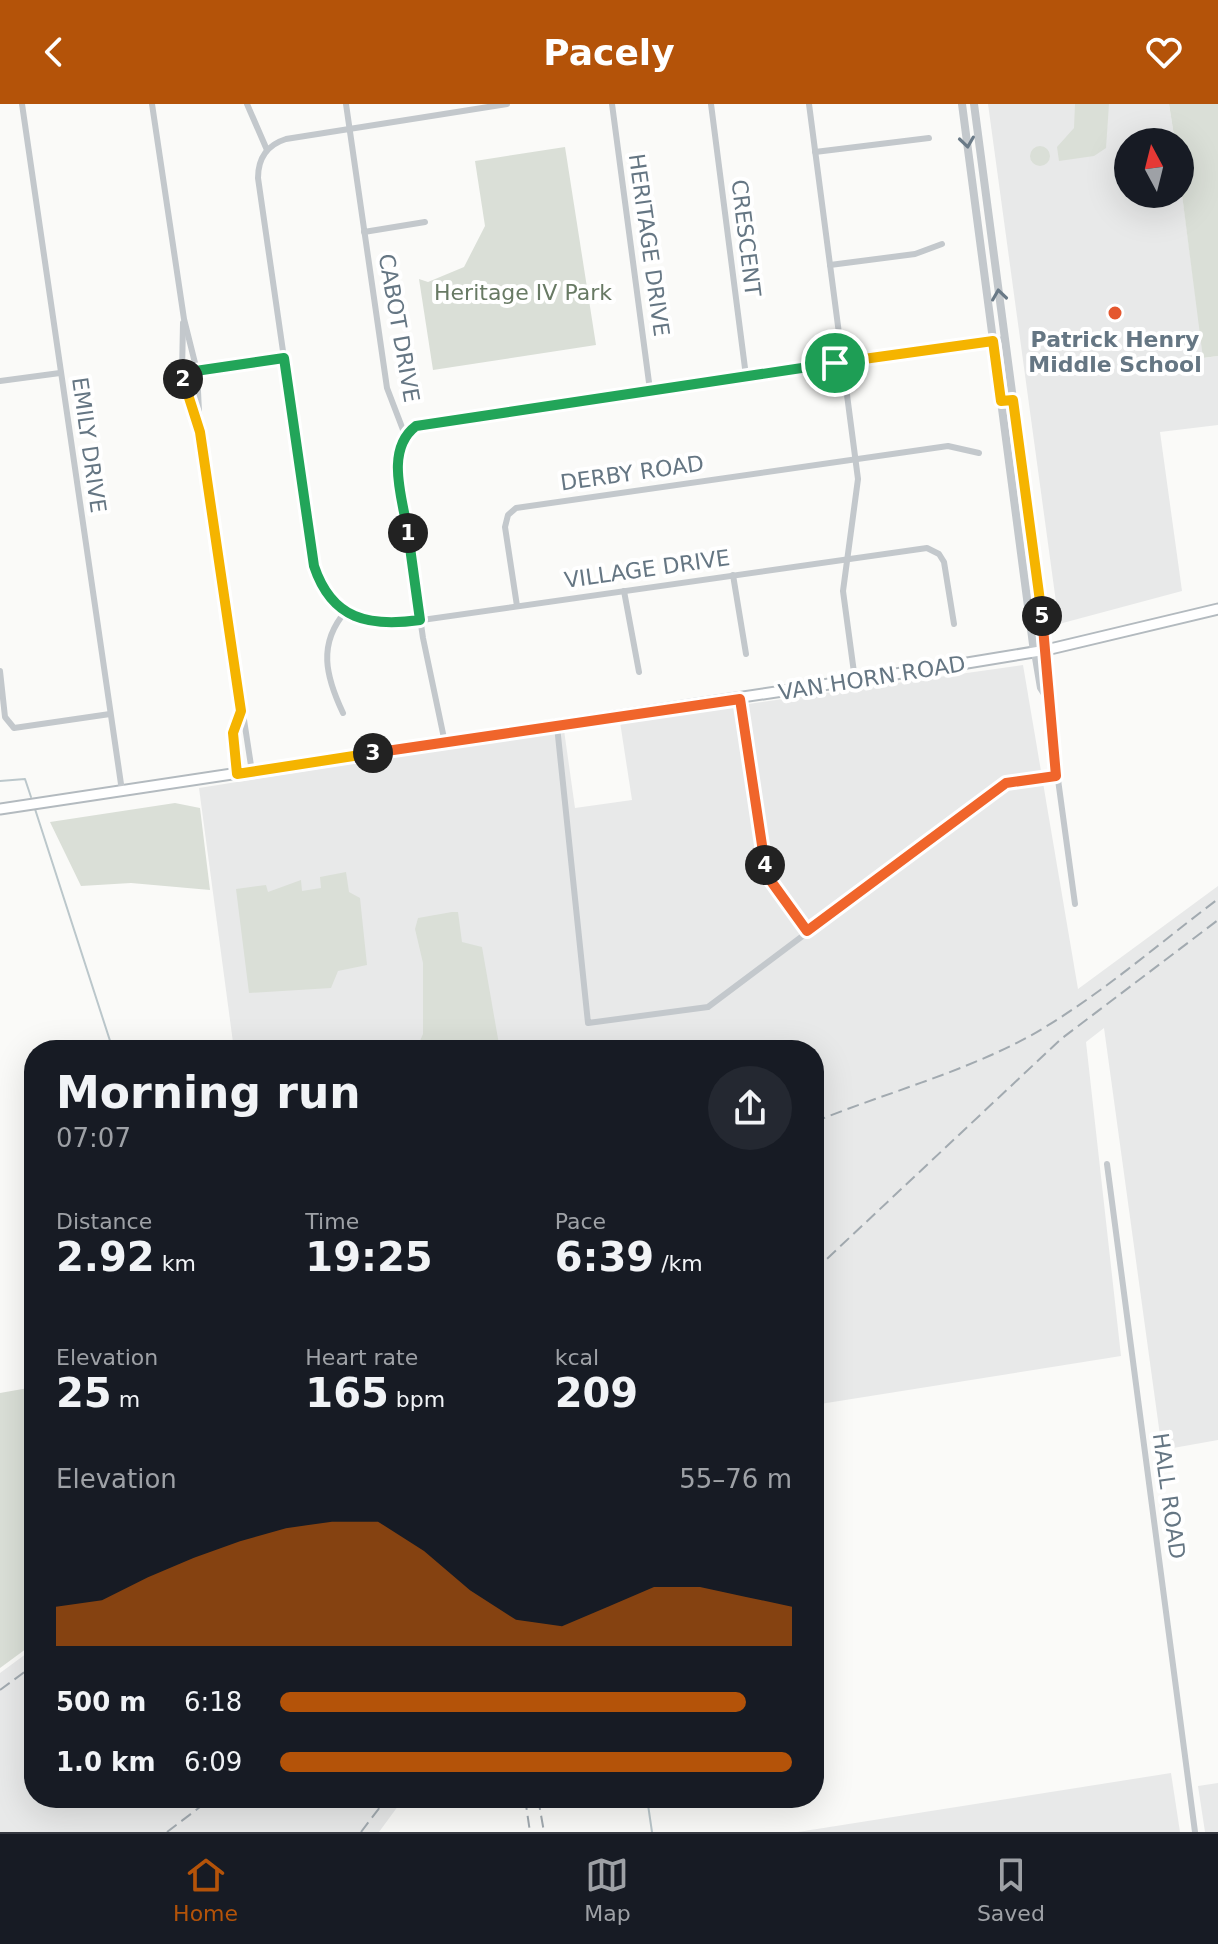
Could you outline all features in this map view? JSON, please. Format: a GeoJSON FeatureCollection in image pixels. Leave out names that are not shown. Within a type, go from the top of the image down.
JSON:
{"type":"FeatureCollection","features":[{"type":"Feature","properties":{"kind":"main road","name":"VAN HORN ROAD"},"geometry":{"type":"LineString","coordinates":[[0,809],[1034,652],[1218,609]]}},
{"type":"Feature","properties":{"kind":"street","name":"EMILY DRIVE"},"geometry":{"type":"LineString","coordinates":[[22,104],[122,791]]}},
{"type":"Feature","properties":{"kind":"street"},"geometry":{"type":"LineString","coordinates":[[152,104],[184,319],[197,371],[200,432],[252,772]]}},
{"type":"Feature","properties":{"kind":"street"},"geometry":{"type":"LineString","coordinates":[[247,104],[267,150]]}},
{"type":"Feature","properties":{"kind":"street","name":"CABOT DRIVE"},"geometry":{"type":"LineString","coordinates":[[346,104],[387,388],[405,435],[397,461],[420,620],[445,743]]}},
{"type":"Feature","properties":{"kind":"street"},"geometry":{"type":"LineString","coordinates":[[343,713],[331,687],[325,655],[330,635],[346,611],[326,591],[314,566],[258,178],[259,163],[267,150],[286,139],[507,104]]}},
{"type":"Feature","properties":{"kind":"street","name":"HERITAGE DRIVE"},"geometry":{"type":"LineString","coordinates":[[612,104],[650,390]]}},
{"type":"Feature","properties":{"kind":"street","name":"CRESCENT"},"geometry":{"type":"LineString","coordinates":[[711,104],[746,376]]}},
{"type":"Feature","properties":{"kind":"street"},"geometry":{"type":"LineString","coordinates":[[809,104],[856,459],[858,497],[843,600],[855,680]]}},
{"type":"Feature","properties":{"kind":"street"},"geometry":{"type":"LineString","coordinates":[[962,104],[1034,652],[1040,688],[1047,699]]}},
{"type":"Feature","properties":{"kind":"street"},"geometry":{"type":"LineString","coordinates":[[974,104],[1046,650],[1050,685],[1047,699],[1075,904]]}},
{"type":"Feature","properties":{"kind":"street"},"geometry":{"type":"LineString","coordinates":[[815,152],[929,138]]}},
{"type":"Feature","properties":{"kind":"street"},"geometry":{"type":"LineString","coordinates":[[972,181],[984,179]]}},
{"type":"Feature","properties":{"kind":"street"},"geometry":{"type":"LineString","coordinates":[[364,232],[425,222]]}},
{"type":"Feature","properties":{"kind":"street"},"geometry":{"type":"LineString","coordinates":[[830,265],[915,254],[942,244]]}},
{"type":"Feature","properties":{"kind":"street"},"geometry":{"type":"LineString","coordinates":[[184,319],[182,373],[200,432]]}},
{"type":"Feature","properties":{"kind":"street"},"geometry":{"type":"LineString","coordinates":[[405,435],[425,423],[1005,339]]}},
{"type":"Feature","properties":{"kind":"street"},"geometry":{"type":"LineString","coordinates":[[182,373],[284,358]]}},
{"type":"Feature","properties":{"kind":"street"},"geometry":{"type":"LineString","coordinates":[[0,381],[60,373]]}},
{"type":"Feature","properties":{"kind":"street"},"geometry":{"type":"LineString","coordinates":[[1001,401],[1013,400]]}},
{"type":"Feature","properties":{"kind":"street"},"geometry":{"type":"LineString","coordinates":[[856,459],[948,446],[979,453]]}},
{"type":"Feature","properties":{"kind":"street","name":"DERBY ROAD"},"geometry":{"type":"LineString","coordinates":[[517,606],[505,527],[508,515],[516,508],[856,459]]}},
{"type":"Feature","properties":{"kind":"street","name":"VILLAGE DRIVE"},"geometry":{"type":"LineString","coordinates":[[346,611],[378,623],[420,620],[927,548],[939,554],[945,568],[954,624]]}},
{"type":"Feature","properties":{"kind":"street"},"geometry":{"type":"LineString","coordinates":[[733,575],[746,654]]}},
{"type":"Feature","properties":{"kind":"street"},"geometry":{"type":"LineString","coordinates":[[624,591],[639,672]]}},
{"type":"Feature","properties":{"kind":"street"},"geometry":{"type":"LineString","coordinates":[[0,671],[5,717],[9,725],[21,729],[110,714]]}},
{"type":"Feature","properties":{"kind":"street"},"geometry":{"type":"LineString","coordinates":[[740,699],[766,869],[807,931]]}},
{"type":"Feature","properties":{"kind":"street"},"geometry":{"type":"LineString","coordinates":[[237,774],[233,733],[241,711]]}},
{"type":"Feature","properties":{"kind":"street"},"geometry":{"type":"LineString","coordinates":[[557,726],[588,1023],[708,1007],[1006,783],[1056,776]]}},
{"type":"Feature","properties":{"kind":"street","name":"HALL ROAD"},"geometry":{"type":"LineString","coordinates":[[1107,1164],[1195,1832]]}},
{"type":"Feature","properties":{"kind":"shaded area"},"geometry":{"type":"Polygon","coordinates":[[[988,104],[1169,104],[1173,128],[1114,128],[1114,208],[1184,208],[1204,358],[1218,356],[1218,425],[1160,432],[1182,591],[1059,624],[988,104]]]}},
{"type":"Feature","properties":{"kind":"shaded area"},"geometry":{"type":"Polygon","coordinates":[[[1023,665],[1078,989],[1218,886],[1218,1440],[1162,1450],[1104,1028],[1086,1042],[1121,1356],[824,1403],[824,1040],[233,1040],[199,788],[564,730],[575,808],[632,800],[620,722],[1023,665]]]}},
{"type":"Feature","properties":{"kind":"shaded area"},"geometry":{"type":"Polygon","coordinates":[[[24,1655],[24,1808],[397,1808],[379,1832],[0,1832],[0,1673],[24,1655]]]}},
{"type":"Feature","properties":{"kind":"shaded area"},"geometry":{"type":"Polygon","coordinates":[[[1171,1773],[1180,1832],[798,1832],[1171,1773]]]}},
{"type":"Feature","properties":{"kind":"shaded area"},"geometry":{"type":"Polygon","coordinates":[[[1218,1783],[1218,1832],[1205,1832],[1198,1786],[1218,1783]]]}},
{"type":"Feature","properties":{"kind":"green space"},"geometry":{"type":"Polygon","coordinates":[[[1075,104],[1109,104],[1106,148],[1094,156],[1059,161],[1057,147],[1074,128],[1075,104]]]}},
{"type":"Feature","properties":{"kind":"green space"},"geometry":{"type":"Polygon","coordinates":[[[1169,104],[1218,104],[1218,356],[1203,358],[1184,208],[1194,208],[1194,128],[1173,128],[1169,104]]]}},
{"type":"Feature","properties":{"kind":"green space"},"geometry":{"type":"Polygon","coordinates":[[[1040,146],[1047,149],[1050,156],[1047,163],[1040,166],[1033,163],[1030,156],[1033,149],[1040,146]]]}},
{"type":"Feature","properties":{"kind":"green space","name":"Heritage IV Park"},"geometry":{"type":"Polygon","coordinates":[[[565,147],[596,345],[433,370],[419,279],[428,282],[464,267],[485,226],[475,161],[565,147]]]}},
{"type":"Feature","properties":{"kind":"green space"},"geometry":{"type":"Polygon","coordinates":[[[175,803],[200,808],[210,890],[131,883],[81,886],[50,822],[175,803]]]}},
{"type":"Feature","properties":{"kind":"green space"},"geometry":{"type":"Polygon","coordinates":[[[346,872],[349,892],[360,898],[367,965],[338,971],[331,988],[249,993],[236,889],[266,885],[268,892],[301,880],[302,891],[321,888],[320,877],[346,872]]]}},
{"type":"Feature","properties":{"kind":"green space"},"geometry":{"type":"Polygon","coordinates":[[[458,912],[462,942],[482,947],[498,1040],[420,1040],[423,1034],[423,963],[415,929],[418,918],[458,912]]]}},
{"type":"Feature","properties":{"kind":"green space"},"geometry":{"type":"Polygon","coordinates":[[[24,1389],[24,1650],[0,1668],[0,1393],[24,1389]]]}},
{"type":"Feature","properties":{"kind":"waterway"},"geometry":{"type":"LineString","coordinates":[[0,781],[25,779],[31,797]]}},
{"type":"Feature","properties":{"kind":"waterway"},"geometry":{"type":"LineString","coordinates":[[35,809],[110,1040]]}},
{"type":"Feature","properties":{"kind":"waterway"},"geometry":{"type":"LineString","coordinates":[[648,1808],[652,1832]]}},
{"type":"Feature","properties":{"kind":"railway"},"geometry":{"type":"LineString","coordinates":[[824,1118],[950,1072],[1030,1036],[1103,988],[1218,899]]}},
{"type":"Feature","properties":{"kind":"railway"},"geometry":{"type":"LineString","coordinates":[[824,1262],[1061,1039],[1218,920]]}},
{"type":"Feature","properties":{"kind":"railway"},"geometry":{"type":"LineString","coordinates":[[0,1690],[24,1672]]}},
{"type":"Feature","properties":{"kind":"railway"},"geometry":{"type":"LineString","coordinates":[[167,1832],[199,1808]]}},
{"type":"Feature","properties":{"kind":"railway"},"geometry":{"type":"LineString","coordinates":[[361,1832],[379,1808]]}},
{"type":"Feature","properties":{"kind":"railway"},"geometry":{"type":"LineString","coordinates":[[526,1808],[530,1832]]}},
{"type":"Feature","properties":{"kind":"railway"},"geometry":{"type":"LineString","coordinates":[[540,1808],[544,1832]]}},
{"type":"Feature","properties":{"kind":"place","name":"Patrick Henry Middle School"},"geometry":{"type":"Point","coordinates":[1115,313]}},
{"type":"Feature","properties":{"kind":"route"},"geometry":{"type":"LineString","coordinates":[[993,341],[1001,401],[1013,400],[1046,650],[1050,685],[1047,699],[1056,776],[1006,783],[807,931],[768,877],[740,699],[237,774],[233,733],[241,711],[200,432],[191,411],[182,373],[284,358],[318,578],[335,603],[354,616],[394,624],[420,620],[397,461],[402,440],[416,426],[835,363],[993,341]]}}]}
